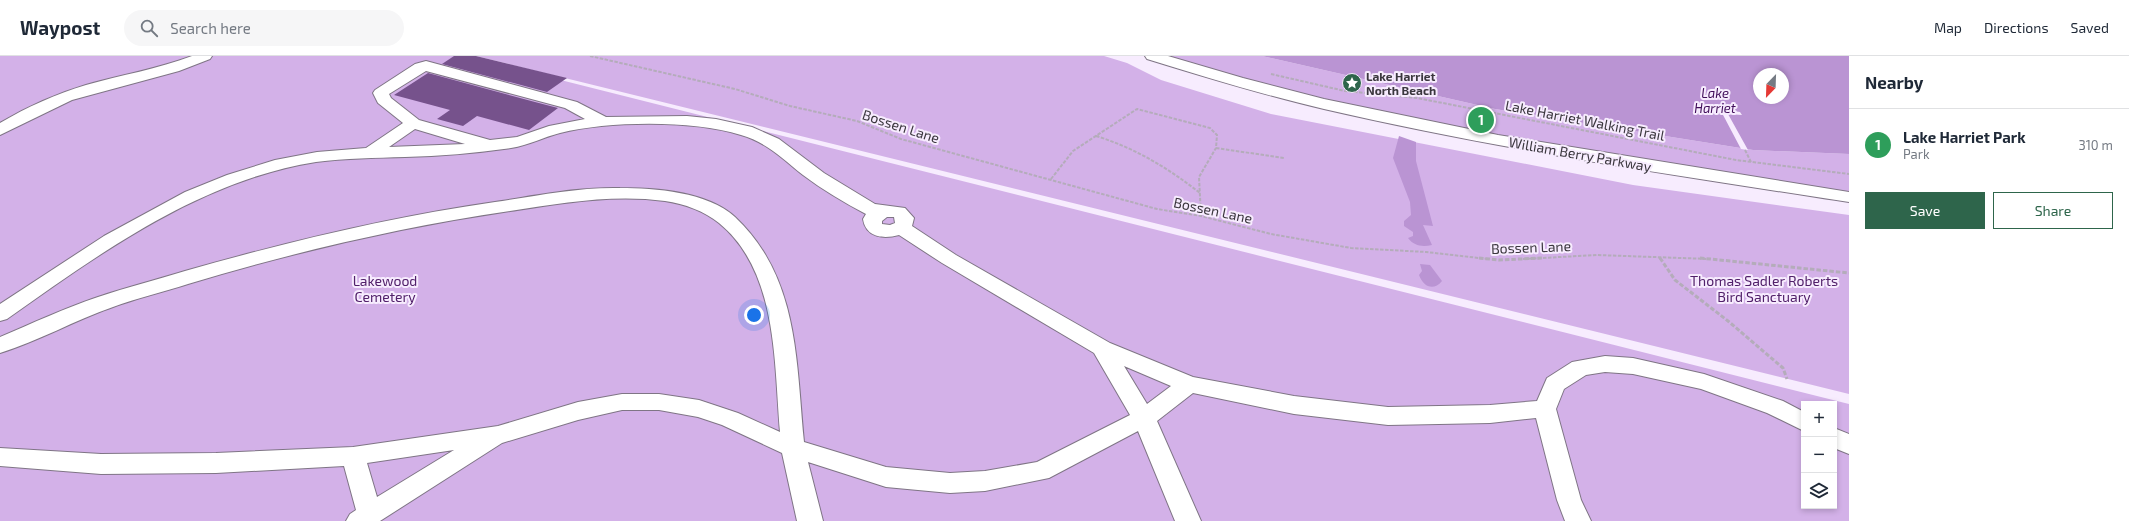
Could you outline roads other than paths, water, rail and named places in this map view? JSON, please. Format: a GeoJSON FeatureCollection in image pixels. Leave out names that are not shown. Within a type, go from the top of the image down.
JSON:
{"type":"FeatureCollection","features":[{"type":"Feature","properties":{"kind":"street"},"geometry":{"type":"LineString","coordinates":[[0,130],[44,106],[77,93],[191,62],[205,56]]}},
{"type":"Feature","properties":{"kind":"street","name":"William Berry Parkway"},"geometry":{"type":"LineString","coordinates":[[1152,56],[1264,89],[1352,111],[1575,154],[1849,197]]}},
{"type":"Feature","properties":{"kind":"street"},"geometry":{"type":"LineString","coordinates":[[491,146],[413,123],[384,100],[381,93],[420,67],[426,66],[571,105],[603,122]]}},
{"type":"Feature","properties":{"kind":"street"},"geometry":{"type":"LineString","coordinates":[[0,314],[99,248],[159,213],[199,194],[270,167],[315,158],[369,154],[456,151],[519,141],[565,127],[603,122],[689,120],[719,124],[749,132],[781,146],[810,171],[847,197],[878,213],[888,211],[903,215],[906,221],[902,228],[949,259],[1102,348],[1189,384],[1294,404],[1388,416],[1490,414],[1545,409]]}},
{"type":"Feature","properties":{"kind":"street"},"geometry":{"type":"LineString","coordinates":[[369,154],[413,123]]}},
{"type":"Feature","properties":{"kind":"street"},"geometry":{"type":"LineString","coordinates":[[0,345],[105,302],[243,261],[357,233],[445,215],[589,194],[621,193],[667,196],[708,207],[727,220],[753,248],[774,293],[782,328],[794,448],[810,521]]}},
{"type":"Feature","properties":{"kind":"street"},"geometry":{"type":"LineString","coordinates":[[1102,348],[1144,418],[1188,521]]}},
{"type":"Feature","properties":{"kind":"street"},"geometry":{"type":"LineString","coordinates":[[1578,521],[1569,500],[1545,409],[1555,384],[1580,368],[1605,364],[1633,366],[1704,382],[1775,407],[1801,420]]}},
{"type":"Feature","properties":{"kind":"street"},"geometry":{"type":"LineString","coordinates":[[0,457],[101,464],[216,463],[353,456],[498,435],[578,411],[622,402],[659,402],[699,409],[730,419],[794,448],[886,477],[950,483],[985,481],[1040,471],[1144,418],[1189,384]]}},
{"type":"Feature","properties":{"kind":"street"},"geometry":{"type":"LineString","coordinates":[[353,456],[365,518],[498,435]]}},
{"type":"Feature","properties":{"kind":"street"},"geometry":{"type":"LineString","coordinates":[[1837,439],[1849,445]]}},
{"type":"Feature","properties":{"kind":"water","name":"Lake Harriet"},"geometry":{"type":"Polygon","coordinates":[[[1262,56],[1849,56],[1849,154],[1753,150],[1495,109],[1262,56]]]}},
{"type":"Feature","properties":{"kind":"water"},"geometry":{"type":"Polygon","coordinates":[[[1399,136],[1416,142],[1416,161],[1433,226],[1423,225],[1432,245],[1422,246],[1413,243],[1408,238],[1413,236],[1413,232],[1404,226],[1404,221],[1411,215],[1410,202],[1393,158],[1399,136]]]}},
{"type":"Feature","properties":{"kind":"water"},"geometry":{"type":"Polygon","coordinates":[[[1420,264],[1430,265],[1442,281],[1432,287],[1426,285],[1419,275],[1422,271],[1420,264]]]}},
{"type":"Feature","properties":{"kind":"place","name":"Lake Harriet North Beach"},"geometry":{"type":"Point","coordinates":[1352,83]}},
{"type":"Feature","properties":{"kind":"place","name":"Lake Harriet Park"},"geometry":{"type":"Point","coordinates":[1481,120]}},
{"type":"Feature","properties":{"kind":"park label","name":"Lakewood Cemetery"},"geometry":{"type":"Point","coordinates":[385,288]}},
{"type":"Feature","properties":{"kind":"park label","name":"Thomas Sadler Roberts Bird Sanctuary"},"geometry":{"type":"Point","coordinates":[1764,288]}}]}
